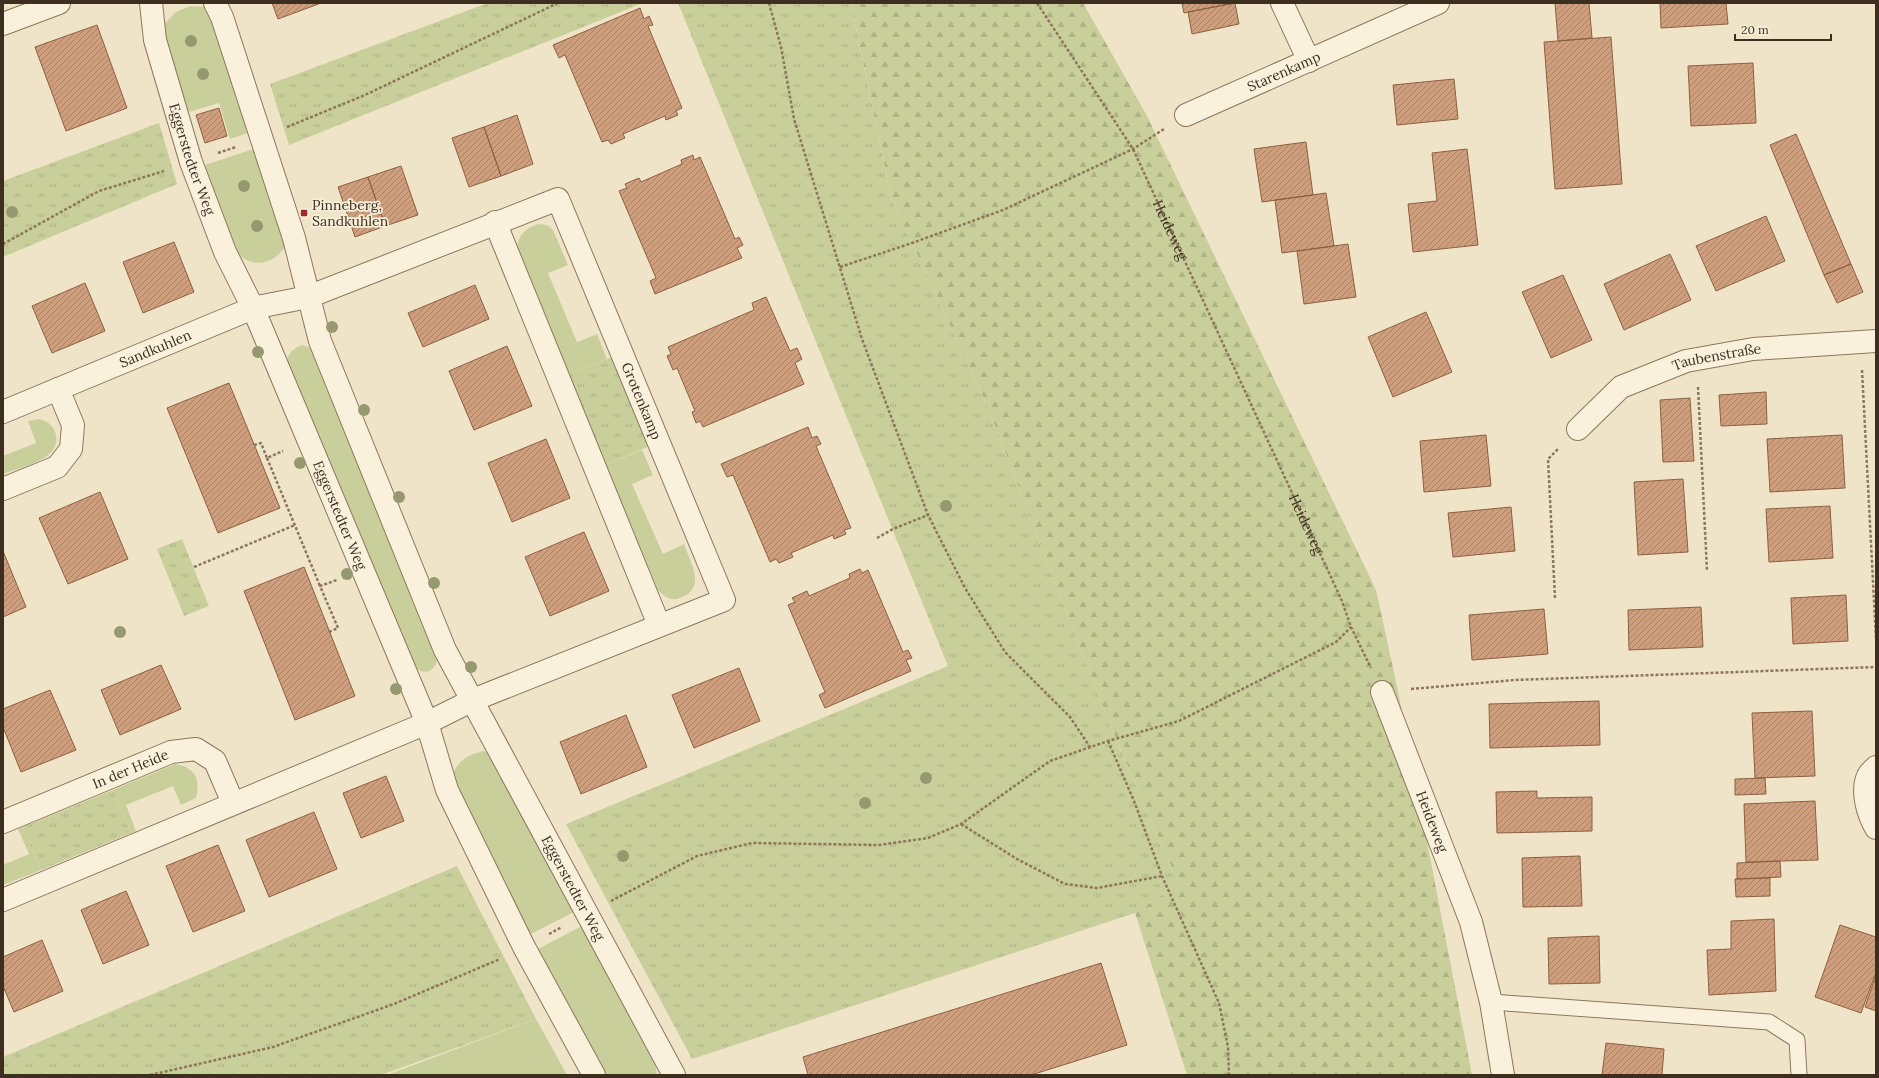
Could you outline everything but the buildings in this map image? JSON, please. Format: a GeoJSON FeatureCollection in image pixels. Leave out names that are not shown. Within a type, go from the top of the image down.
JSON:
{"type":"FeatureCollection","features":[{"type":"Feature","properties":{"kind":"street"},"geometry":{"type":"LineString","coordinates":[[3,24],[59,3]]}},
{"type":"Feature","properties":{"kind":"street","name":"Eggerstedter Weg"},"geometry":{"type":"LineString","coordinates":[[151,3],[155,40],[191,162],[225,252],[253,308],[427,723],[448,790],[524,947],[594,1075]]}},
{"type":"Feature","properties":{"kind":"street","name":"Eggerstedter Weg"},"geometry":{"type":"LineString","coordinates":[[215,3],[222,17],[294,238],[320,341],[445,650],[474,700],[674,1075]]}},
{"type":"Feature","properties":{"kind":"street"},"geometry":{"type":"LineString","coordinates":[[1282,3],[1309,61]]}},
{"type":"Feature","properties":{"kind":"street","name":"Starenkamp"},"geometry":{"type":"LineString","coordinates":[[1186,115],[1438,3]]}},
{"type":"Feature","properties":{"kind":"street","name":"Grotenkamp"},"geometry":{"type":"LineString","coordinates":[[308,297],[558,198],[724,600],[474,700]]}},
{"type":"Feature","properties":{"kind":"street"},"geometry":{"type":"LineString","coordinates":[[495,222],[659,625]]}},
{"type":"Feature","properties":{"kind":"street"},"geometry":{"type":"LineString","coordinates":[[253,308],[308,297]]}},
{"type":"Feature","properties":{"kind":"street","name":"Sandkuhlen"},"geometry":{"type":"LineString","coordinates":[[3,412],[253,308]]}},
{"type":"Feature","properties":{"kind":"street","name":"Taubenstraße"},"geometry":{"type":"LineString","coordinates":[[1578,429],[1620,387],[1686,361],[1753,349],[1869,341]]}},
{"type":"Feature","properties":{"kind":"street"},"geometry":{"type":"LineString","coordinates":[[3,489],[58,468],[71,449],[73,425],[58,389]]}},
{"type":"Feature","properties":{"kind":"street","name":"Heideweg"},"geometry":{"type":"LineString","coordinates":[[1382,692],[1471,922],[1491,1002],[1504,1075]]}},
{"type":"Feature","properties":{"kind":"street"},"geometry":{"type":"LineString","coordinates":[[3,900],[427,723],[474,700]]}},
{"type":"Feature","properties":{"kind":"street","name":"In der Heide"},"geometry":{"type":"LineString","coordinates":[[3,822],[171,752],[196,749],[216,761],[233,803]]}},
{"type":"Feature","properties":{"kind":"street"},"geometry":{"type":"LineString","coordinates":[[1876,767],[1868,776],[1866,795],[1870,817],[1876,828]]}},
{"type":"Feature","properties":{"kind":"lane"},"geometry":{"type":"LineString","coordinates":[[1491,1002],[1770,1022],[1797,1040],[1798,1075]]}},
{"type":"Feature","properties":{"kind":"path"},"geometry":{"type":"LineString","coordinates":[[769,3],[781,46],[794,119],[862,339],[928,514],[965,588],[1006,652],[1070,717],[1090,746]]}},
{"type":"Feature","properties":{"kind":"path","name":"Heideweg"},"geometry":{"type":"LineString","coordinates":[[1037,3],[1134,149],[1342,601],[1351,627],[1382,692]]}},
{"type":"Feature","properties":{"kind":"path"},"geometry":{"type":"LineString","coordinates":[[840,267],[912,244],[1003,210],[1134,149],[1186,115]]}},
{"type":"Feature","properties":{"kind":"path"},"geometry":{"type":"LineString","coordinates":[[1869,341],[1876,639]]}},
{"type":"Feature","properties":{"kind":"path"},"geometry":{"type":"LineString","coordinates":[[1696,360],[1707,570]]}},
{"type":"Feature","properties":{"kind":"path"},"geometry":{"type":"LineString","coordinates":[[1555,598],[1548,460],[1578,429]]}},
{"type":"Feature","properties":{"kind":"path"},"geometry":{"type":"LineString","coordinates":[[254,445],[261,442],[338,628],[329,632]]}},
{"type":"Feature","properties":{"kind":"path"},"geometry":{"type":"LineString","coordinates":[[267,458],[285,450]]}},
{"type":"Feature","properties":{"kind":"path"},"geometry":{"type":"LineString","coordinates":[[877,538],[893,529],[928,514]]}},
{"type":"Feature","properties":{"kind":"path"},"geometry":{"type":"LineString","coordinates":[[194,567],[295,525]]}},
{"type":"Feature","properties":{"kind":"path"},"geometry":{"type":"LineString","coordinates":[[320,586],[338,579]]}},
{"type":"Feature","properties":{"kind":"path"},"geometry":{"type":"LineString","coordinates":[[150,1075],[273,1047],[394,1004],[524,947],[697,856],[752,843],[879,845],[928,838],[961,824],[1050,761],[1090,746],[1179,721],[1336,642],[1351,627]]}},
{"type":"Feature","properties":{"kind":"path"},"geometry":{"type":"LineString","coordinates":[[1382,692],[1522,680],[1876,666]]}},
{"type":"Feature","properties":{"kind":"path"},"geometry":{"type":"LineString","coordinates":[[1108,741],[1134,800],[1162,876],[1218,1004],[1228,1047],[1229,1075]]}},
{"type":"Feature","properties":{"kind":"path"},"geometry":{"type":"LineString","coordinates":[[961,824],[1017,859],[1065,884],[1097,888],[1162,876]]}},
{"type":"Feature","properties":{"kind":"green space"},"geometry":{"type":"Polygon","coordinates":[[[488,3],[643,3],[289,145],[270,84],[488,3]]]}},
{"type":"Feature","properties":{"kind":"green space"},"geometry":{"type":"Polygon","coordinates":[[[678,3],[851,3],[891,198],[989,410],[1109,723],[1179,884],[1135,913],[692,1059],[566,824],[948,666],[678,3]]]}},
{"type":"Feature","properties":{"kind":"green space"},"geometry":{"type":"Polygon","coordinates":[[[851,3],[1083,3],[1146,114],[1376,590],[1398,691],[1472,1075],[1187,1075],[1135,913],[1179,884],[1109,723],[989,410],[891,198],[851,3]]]}},
{"type":"Feature","properties":{"kind":"green space"},"geometry":{"type":"Polygon","coordinates":[[[190,6],[205,7],[215,20],[251,132],[230,139],[219,103],[189,112],[164,38],[165,23],[176,12],[190,6]]]}},
{"type":"Feature","properties":{"kind":"green space"},"geometry":{"type":"Polygon","coordinates":[[[159,123],[177,184],[3,257],[3,181],[159,123]]]}},
{"type":"Feature","properties":{"kind":"green space"},"geometry":{"type":"Polygon","coordinates":[[[257,148],[287,243],[276,256],[270,260],[255,263],[240,256],[234,249],[205,165],[257,148]]]}},
{"type":"Feature","properties":{"kind":"green space"},"geometry":{"type":"Polygon","coordinates":[[[538,224],[547,225],[553,230],[568,265],[548,273],[577,342],[597,334],[607,359],[569,374],[517,247],[524,232],[538,224]]]}},
{"type":"Feature","properties":{"kind":"green space"},"geometry":{"type":"Polygon","coordinates":[[[302,345],[311,348],[438,651],[436,664],[430,671],[426,672],[416,669],[411,664],[287,366],[290,353],[302,345]]]}},
{"type":"Feature","properties":{"kind":"green space"},"geometry":{"type":"Polygon","coordinates":[[[615,356],[650,446],[605,465],[569,374],[615,356]]]}},
{"type":"Feature","properties":{"kind":"green space"},"geometry":{"type":"Polygon","coordinates":[[[39,419],[50,424],[54,429],[56,444],[52,451],[38,461],[3,474],[3,456],[36,443],[28,421],[39,419]]]}},
{"type":"Feature","properties":{"kind":"green space"},"geometry":{"type":"Polygon","coordinates":[[[642,450],[653,475],[632,484],[663,554],[684,544],[695,575],[693,588],[688,594],[677,599],[668,598],[658,590],[605,465],[642,450]]]}},
{"type":"Feature","properties":{"kind":"green space"},"geometry":{"type":"Polygon","coordinates":[[[182,539],[209,606],[184,616],[157,549],[182,539]]]}},
{"type":"Feature","properties":{"kind":"green space"},"geometry":{"type":"Polygon","coordinates":[[[483,751],[493,753],[576,911],[527,936],[452,775],[464,759],[483,751]]]}},
{"type":"Feature","properties":{"kind":"green space"},"geometry":{"type":"Polygon","coordinates":[[[175,764],[187,768],[195,775],[198,785],[196,798],[181,805],[173,786],[126,805],[136,831],[131,833],[113,790],[175,764]]]}},
{"type":"Feature","properties":{"kind":"green space"},"geometry":{"type":"Polygon","coordinates":[[[113,790],[131,833],[41,870],[23,827],[113,790]]]}},
{"type":"Feature","properties":{"kind":"green space"},"geometry":{"type":"Polygon","coordinates":[[[23,827],[41,870],[3,885],[3,865],[29,854],[18,829],[23,827]]]}},
{"type":"Feature","properties":{"kind":"green space"},"geometry":{"type":"Polygon","coordinates":[[[457,866],[536,1019],[381,1075],[3,1075],[3,1057],[457,866]]]}},
{"type":"Feature","properties":{"kind":"green space"},"geometry":{"type":"Polygon","coordinates":[[[582,926],[655,1060],[657,1075],[602,1075],[534,951],[582,926]]]}},
{"type":"Feature","properties":{"kind":"green space"},"geometry":{"type":"Polygon","coordinates":[[[536,1019],[567,1075],[387,1075],[536,1019]]]}},
{"type":"Feature","properties":{"kind":"place","name":"Pinneberg, Sandkuhlen"},"geometry":{"type":"Point","coordinates":[304,213]}}]}
